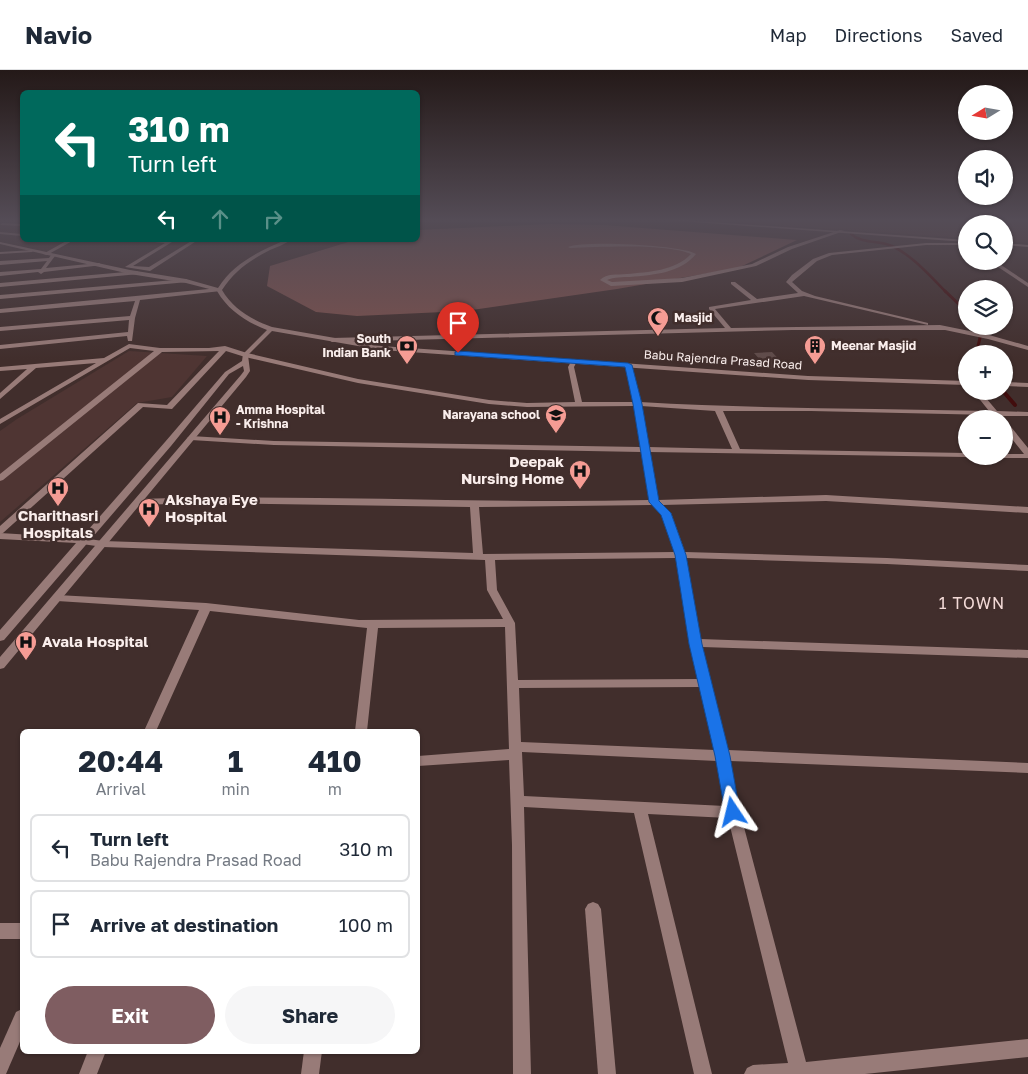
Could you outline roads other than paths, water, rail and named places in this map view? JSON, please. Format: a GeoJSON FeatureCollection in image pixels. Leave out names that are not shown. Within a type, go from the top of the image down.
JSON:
{"type":"FeatureCollection","features":[{"type":"Feature","properties":{"kind":"street"},"geometry":{"type":"LineString","coordinates":[[10,316],[17,310],[45,266]]}},
{"type":"Feature","properties":{"kind":"street"},"geometry":{"type":"LineString","coordinates":[[0,274],[89,266]]}},
{"type":"Feature","properties":{"kind":"street"},"geometry":{"type":"LineString","coordinates":[[103,266],[186,281],[220,290]]}},
{"type":"Feature","properties":{"kind":"street"},"geometry":{"type":"LineString","coordinates":[[130,266],[128,267],[150,269],[155,266]]}},
{"type":"Feature","properties":{"kind":"street"},"geometry":{"type":"LineString","coordinates":[[220,290],[234,269],[238,266]]}},
{"type":"Feature","properties":{"kind":"street"},"geometry":{"type":"LineString","coordinates":[[678,266],[607,277],[603,280],[612,284],[676,281],[750,266]]}},
{"type":"Feature","properties":{"kind":"street"},"geometry":{"type":"LineString","coordinates":[[804,294],[789,282],[808,266]]}},
{"type":"Feature","properties":{"kind":"street"},"geometry":{"type":"LineString","coordinates":[[1004,270],[1028,285]]}},
{"type":"Feature","properties":{"kind":"street"},"geometry":{"type":"LineString","coordinates":[[0,285],[137,273]]}},
{"type":"Feature","properties":{"kind":"street"},"geometry":{"type":"LineString","coordinates":[[0,297],[186,281]]}},
{"type":"Feature","properties":{"kind":"street"},"geometry":{"type":"LineString","coordinates":[[733,284],[756,301]]}},
{"type":"Feature","properties":{"kind":"street"},"geometry":{"type":"LineString","coordinates":[[0,311],[220,290]]}},
{"type":"Feature","properties":{"kind":"street","name":"Babu Rajendra Prasad Road"},"geometry":{"type":"LineString","coordinates":[[220,290],[223,297],[238,312],[254,323],[271,329],[381,348],[808,378],[958,383]]}},
{"type":"Feature","properties":{"kind":"street"},"geometry":{"type":"LineString","coordinates":[[729,329],[711,308],[804,294],[989,337],[1028,348]]}},
{"type":"Feature","properties":{"kind":"street"},"geometry":{"type":"LineString","coordinates":[[130,346],[132,318],[138,299]]}},
{"type":"Feature","properties":{"kind":"street"},"geometry":{"type":"LineString","coordinates":[[0,330],[132,318]]}},
{"type":"Feature","properties":{"kind":"street"},"geometry":{"type":"LineString","coordinates":[[0,330],[5,323]]}},
{"type":"Feature","properties":{"kind":"street"},"geometry":{"type":"LineString","coordinates":[[331,340],[729,329],[945,328]]}},
{"type":"Feature","properties":{"kind":"street"},"geometry":{"type":"LineString","coordinates":[[0,637],[168,444],[227,373],[245,359],[271,329]]}},
{"type":"Feature","properties":{"kind":"street"},"geometry":{"type":"LineString","coordinates":[[0,348],[131,334]]}},
{"type":"Feature","properties":{"kind":"street"},"geometry":{"type":"LineString","coordinates":[[0,422],[130,346],[160,350],[209,350],[225,348],[245,359],[358,381],[489,402],[579,405],[637,404],[718,410],[821,410],[958,415]]}},
{"type":"Feature","properties":{"kind":"street"},"geometry":{"type":"LineString","coordinates":[[0,531],[141,405],[169,407],[225,348]]}},
{"type":"Feature","properties":{"kind":"street"},"geometry":{"type":"LineString","coordinates":[[0,478],[160,350]]}},
{"type":"Feature","properties":{"kind":"street"},"geometry":{"type":"LineString","coordinates":[[0,369],[107,359]]}},
{"type":"Feature","properties":{"kind":"street"},"geometry":{"type":"LineString","coordinates":[[0,665],[244,376],[247,371],[245,359]]}},
{"type":"Feature","properties":{"kind":"street"},"geometry":{"type":"LineString","coordinates":[[574,361],[572,367],[579,405]]}},
{"type":"Feature","properties":{"kind":"street"},"geometry":{"type":"LineString","coordinates":[[628,365],[637,404],[654,502],[666,513],[680,555],[696,644],[723,756],[733,812],[799,1073]]}},
{"type":"Feature","properties":{"kind":"street"},"geometry":{"type":"LineString","coordinates":[[0,397],[34,366]]}},
{"type":"Feature","properties":{"kind":"street"},"geometry":{"type":"LineString","coordinates":[[1013,384],[1028,385]]}},
{"type":"Feature","properties":{"kind":"street"},"geometry":{"type":"LineString","coordinates":[[984,400],[992,410]]}},
{"type":"Feature","properties":{"kind":"street"},"geometry":{"type":"LineString","coordinates":[[718,410],[737,451]]}},
{"type":"Feature","properties":{"kind":"street"},"geometry":{"type":"LineString","coordinates":[[1013,415],[1028,414]]}},
{"type":"Feature","properties":{"kind":"street"},"geometry":{"type":"LineString","coordinates":[[1013,434],[1028,452]]}},
{"type":"Feature","properties":{"kind":"street"},"geometry":{"type":"LineString","coordinates":[[191,438],[274,444],[958,455]]}},
{"type":"Feature","properties":{"kind":"street"},"geometry":{"type":"LineString","coordinates":[[1013,456],[1028,456]]}},
{"type":"Feature","properties":{"kind":"street"},"geometry":{"type":"LineString","coordinates":[[138,502],[204,500],[474,504],[826,498],[1028,510]]}},
{"type":"Feature","properties":{"kind":"street"},"geometry":{"type":"LineString","coordinates":[[474,504],[492,590],[510,623],[519,845],[522,1074]]}},
{"type":"Feature","properties":{"kind":"street"},"geometry":{"type":"LineString","coordinates":[[0,536],[102,544],[484,556],[680,555],[887,561],[1028,568]]}},
{"type":"Feature","properties":{"kind":"street"},"geometry":{"type":"LineString","coordinates":[[57,598],[206,607],[373,624],[510,623]]}},
{"type":"Feature","properties":{"kind":"street"},"geometry":{"type":"LineString","coordinates":[[151,729],[206,607]]}},
{"type":"Feature","properties":{"kind":"street"},"geometry":{"type":"LineString","coordinates":[[361,729],[373,624]]}},
{"type":"Feature","properties":{"kind":"street"},"geometry":{"type":"LineString","coordinates":[[696,644],[1028,654]]}},
{"type":"Feature","properties":{"kind":"street"},"geometry":{"type":"LineString","coordinates":[[512,684],[705,682]]}},
{"type":"Feature","properties":{"kind":"street"},"geometry":{"type":"LineString","coordinates":[[420,761],[515,751],[723,756],[1028,768]]}},
{"type":"Feature","properties":{"kind":"street"},"geometry":{"type":"LineString","coordinates":[[516,801],[733,812]]}},
{"type":"Feature","properties":{"kind":"street"},"geometry":{"type":"LineString","coordinates":[[640,808],[703,1074]]}},
{"type":"Feature","properties":{"kind":"street"},"geometry":{"type":"LineString","coordinates":[[593,910],[607,1074]]}},
{"type":"Feature","properties":{"kind":"street"},"geometry":{"type":"LineString","coordinates":[[0,932],[20,931]]}},
{"type":"Feature","properties":{"kind":"street"},"geometry":{"type":"LineString","coordinates":[[0,1068],[20,1023]]}},
{"type":"Feature","properties":{"kind":"street"},"geometry":{"type":"LineString","coordinates":[[752,1074],[799,1073],[1028,1048]]}},
{"type":"Feature","properties":{"kind":"street"},"geometry":{"type":"LineString","coordinates":[[88,1074],[96,1054]]}},
{"type":"Feature","properties":{"kind":"street"},"geometry":{"type":"LineString","coordinates":[[310,1074],[313,1054]]}},
{"type":"Feature","properties":{"kind":"waterway"},"geometry":{"type":"LineString","coordinates":[[920,266],[945,291]]}},
{"type":"Feature","properties":{"kind":"waterway"},"geometry":{"type":"LineString","coordinates":[[945,291],[958,303]]}},
{"type":"Feature","properties":{"kind":"waterway"},"geometry":{"type":"LineString","coordinates":[[978,345],[981,335]]}},
{"type":"Feature","properties":{"kind":"waterway"},"geometry":{"type":"LineString","coordinates":[[1011,400],[1015,405]]}},
{"type":"Feature","properties":{"kind":"place","name":"Masjid"},"geometry":{"type":"Point","coordinates":[658,337]}},
{"type":"Feature","properties":{"kind":"place","name":"South Indian Bank"},"geometry":{"type":"Point","coordinates":[407,365]}},
{"type":"Feature","properties":{"kind":"place","name":"Meenar Masjid"},"geometry":{"type":"Point","coordinates":[815,365]}},
{"type":"Feature","properties":{"kind":"place","name":"Narayana school"},"geometry":{"type":"Point","coordinates":[556,434]}},
{"type":"Feature","properties":{"kind":"place","name":"Amma Hospital - Krishna"},"geometry":{"type":"Point","coordinates":[220,436]}},
{"type":"Feature","properties":{"kind":"place","name":"Deepak Nursing Home"},"geometry":{"type":"Point","coordinates":[580,490]}},
{"type":"Feature","properties":{"kind":"place","name":"Charithasri Hospitals"},"geometry":{"type":"Point","coordinates":[58,507]}},
{"type":"Feature","properties":{"kind":"place","name":"Akshaya Eye Hospital"},"geometry":{"type":"Point","coordinates":[149,528]}},
{"type":"Feature","properties":{"kind":"place","name":"Avala Hospital"},"geometry":{"type":"Point","coordinates":[26,661]}},
{"type":"Feature","properties":{"kind":"district","name":"1 TOWN"},"geometry":{"type":"Point","coordinates":[972,603]}}]}
